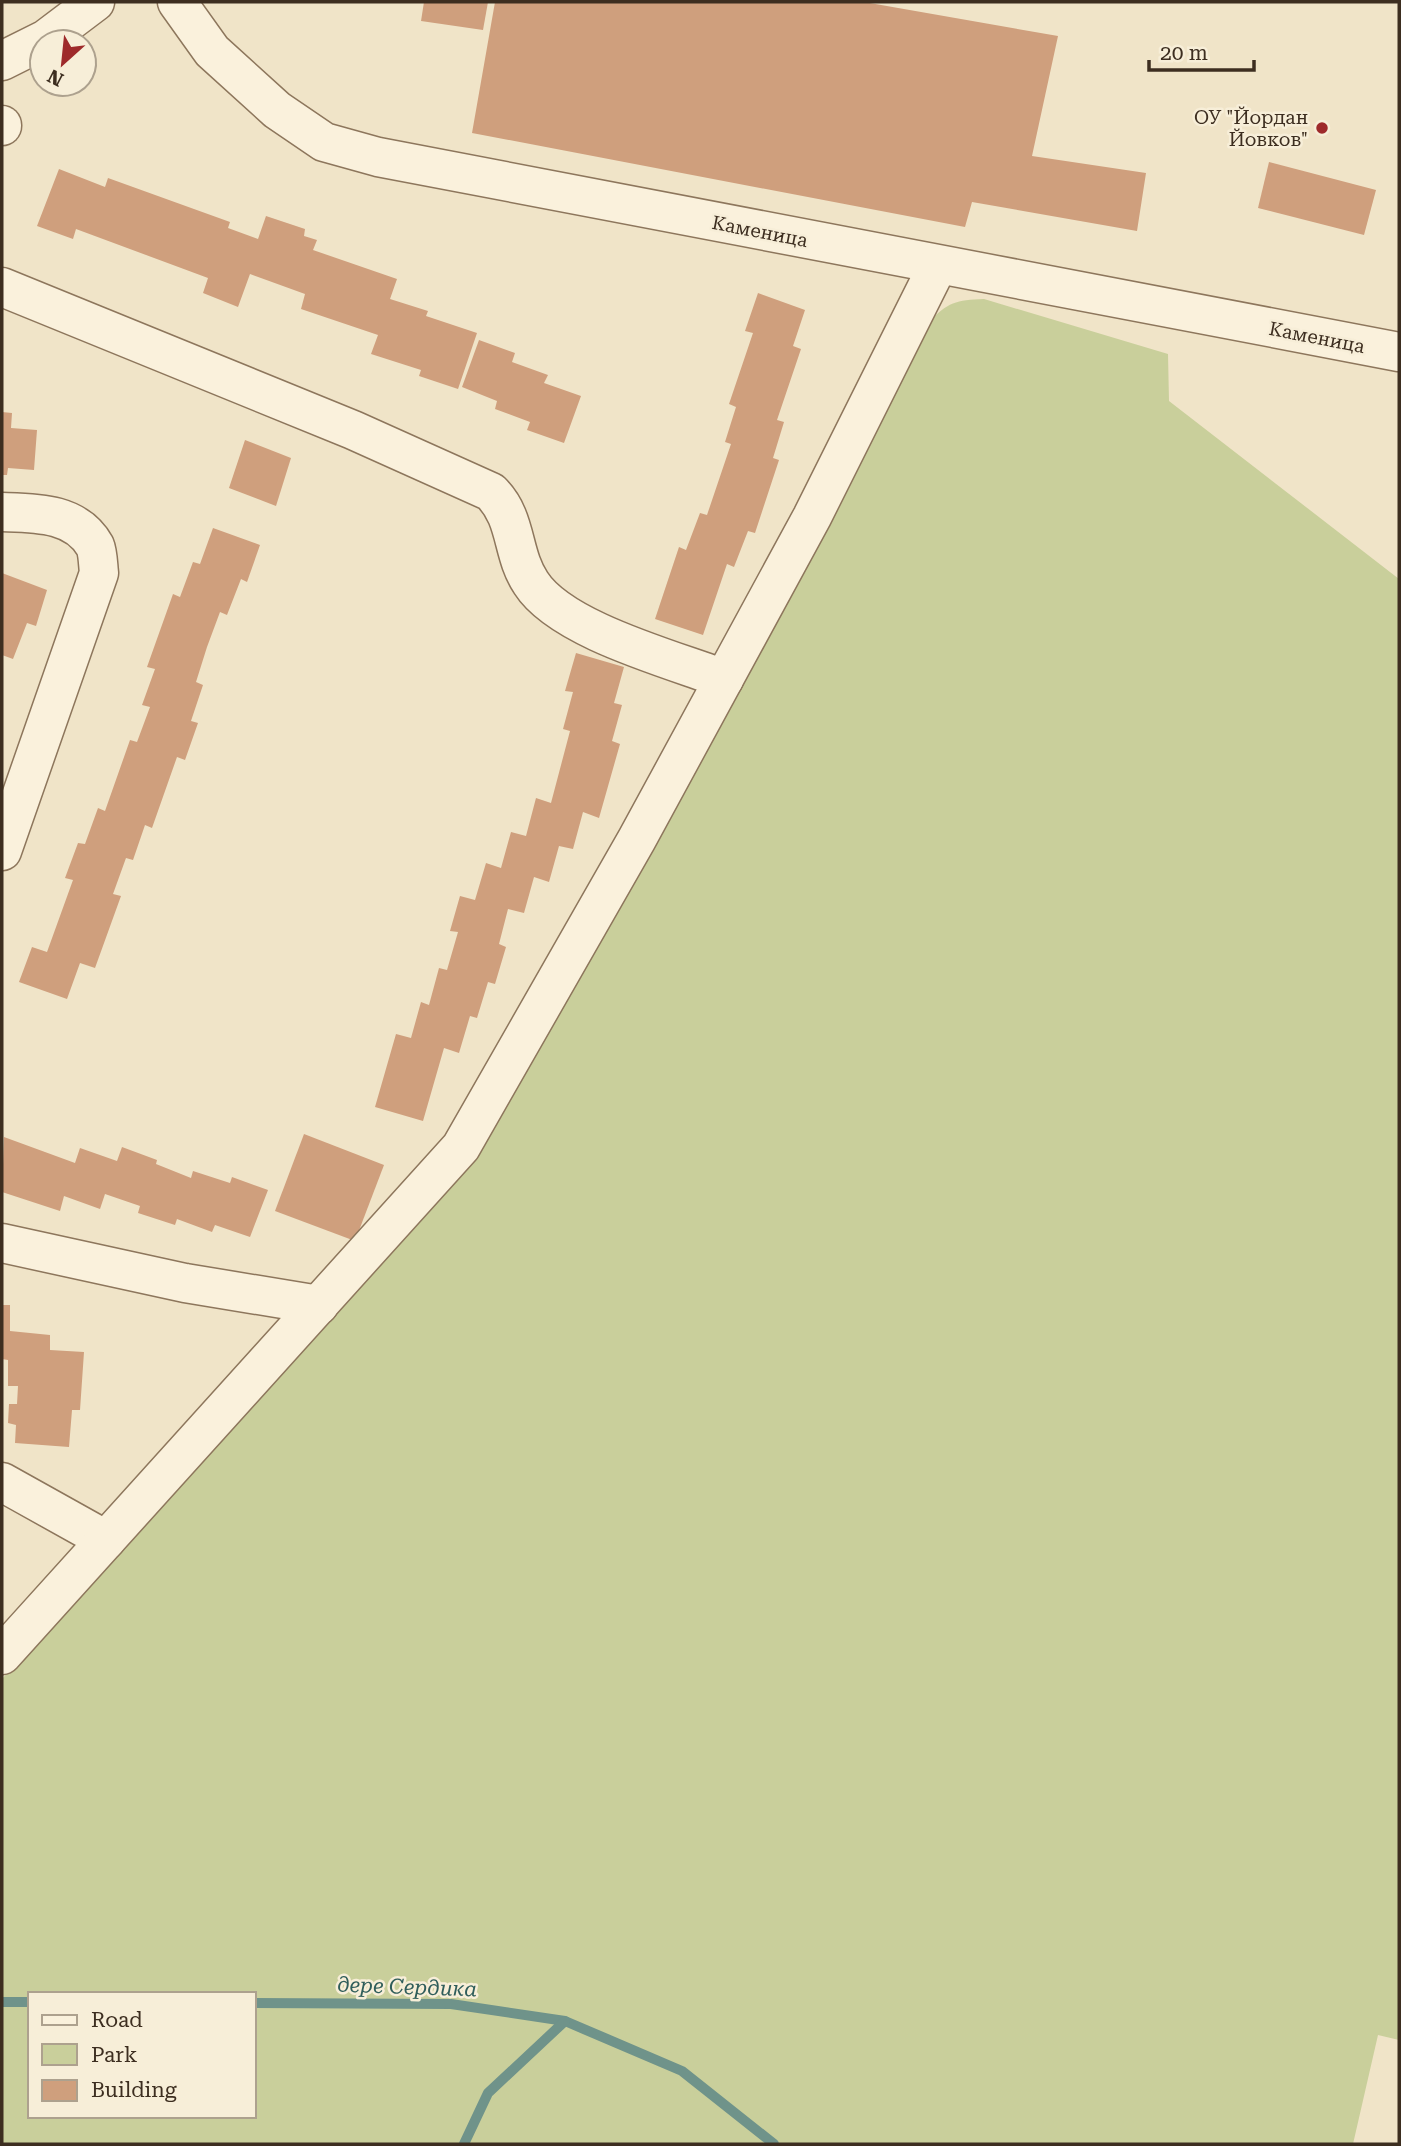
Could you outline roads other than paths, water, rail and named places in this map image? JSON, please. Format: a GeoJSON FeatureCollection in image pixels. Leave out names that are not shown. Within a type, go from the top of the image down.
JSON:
{"type":"FeatureCollection","features":[{"type":"Feature","properties":{"kind":"street"},"geometry":{"type":"LineString","coordinates":[[2,61],[46,38],[95,2]]}},
{"type":"Feature","properties":{"kind":"street","name":"Каменица"},"geometry":{"type":"LineString","coordinates":[[177,2],[212,51],[277,110],[324,142],[378,157],[1399,352]]}},
{"type":"Feature","properties":{"kind":"street"},"geometry":{"type":"LineString","coordinates":[[2,1655],[461,1147],[812,517],[938,265]]}},
{"type":"Feature","properties":{"kind":"street"},"geometry":{"type":"LineString","coordinates":[[2,286],[353,430],[491,492],[505,506],[530,582],[549,606],[576,622],[724,679]]}},
{"type":"Feature","properties":{"kind":"street"},"geometry":{"type":"LineString","coordinates":[[2,512],[43,513],[75,524],[95,547],[99,573],[2,851]]}},
{"type":"Feature","properties":{"kind":"street"},"geometry":{"type":"LineString","coordinates":[[2,1243],[186,1283],[319,1305]]}},
{"type":"Feature","properties":{"kind":"street"},"geometry":{"type":"LineString","coordinates":[[2,1482],[106,1540]]}},
{"type":"Feature","properties":{"kind":"waterway","name":"дере Сердика"},"geometry":{"type":"LineString","coordinates":[[2,2002],[28,2002]]}},
{"type":"Feature","properties":{"kind":"waterway","name":"дере Сердика"},"geometry":{"type":"LineString","coordinates":[[256,2003],[451,2004],[565,2021],[682,2071],[774,2144]]}},
{"type":"Feature","properties":{"kind":"waterway"},"geometry":{"type":"LineString","coordinates":[[464,2144],[488,2093],[565,2021]]}},
{"type":"Feature","properties":{"kind":"place","name":"ОУ \"Йордан Йовков\""},"geometry":{"type":"Point","coordinates":[1322,128]}}]}
